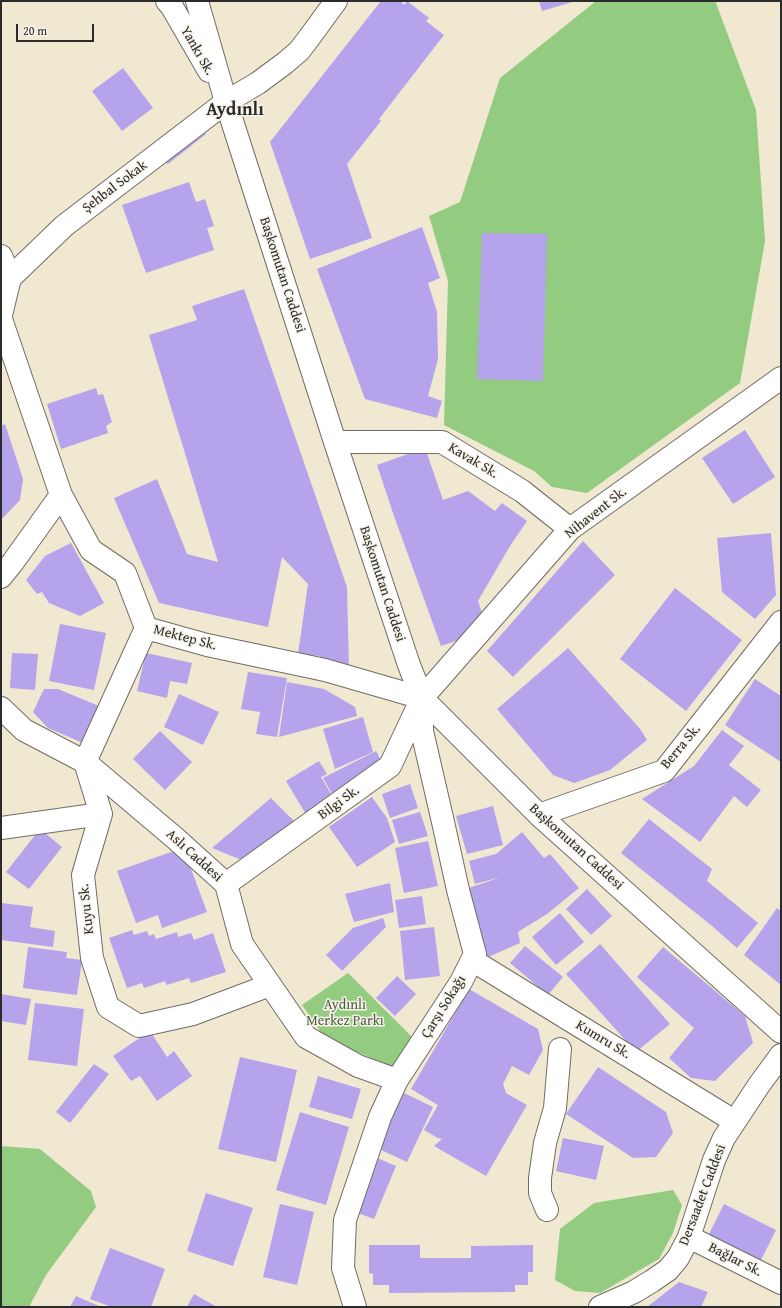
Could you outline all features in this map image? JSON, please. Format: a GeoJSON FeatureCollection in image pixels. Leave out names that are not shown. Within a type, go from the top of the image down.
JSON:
{"type":"FeatureCollection","features":[{"type":"Feature","properties":{"kind":"street","name":"Yankı Sk."},"geometry":{"type":"LineString","coordinates":[[166,1],[172,7],[226,102]]}},
{"type":"Feature","properties":{"kind":"street","name":"Başkomutan Caddesi"},"geometry":{"type":"LineString","coordinates":[[197,1],[226,102],[335,442],[409,665],[422,698],[539,815],[781,1032]]}},
{"type":"Feature","properties":{"kind":"street","name":"Şehbal Sokak"},"geometry":{"type":"LineString","coordinates":[[10,278],[64,226],[226,102],[258,83],[286,63],[299,51],[336,1]]}},
{"type":"Feature","properties":{"kind":"street"},"geometry":{"type":"LineString","coordinates":[[1,256],[10,278],[1,315]]}},
{"type":"Feature","properties":{"kind":"street","name":"Mektep Sk."},"geometry":{"type":"LineString","coordinates":[[1,319],[61,496],[91,550],[125,573],[146,628],[207,645],[325,670],[422,698]]}},
{"type":"Feature","properties":{"kind":"street","name":"Nihavent Sk."},"geometry":{"type":"LineString","coordinates":[[422,698],[570,529],[781,378]]}},
{"type":"Feature","properties":{"kind":"street","name":"Kavak Sk."},"geometry":{"type":"LineString","coordinates":[[335,442],[442,442],[522,491],[570,529]]}},
{"type":"Feature","properties":{"kind":"street"},"geometry":{"type":"LineString","coordinates":[[1,577],[61,496]]}},
{"type":"Feature","properties":{"kind":"street","name":"Berra Sk."},"geometry":{"type":"LineString","coordinates":[[539,815],[664,771],[781,622]]}},
{"type":"Feature","properties":{"kind":"street"},"geometry":{"type":"LineString","coordinates":[[1,828],[101,814],[85,762],[146,628]]}},
{"type":"Feature","properties":{"kind":"street","name":"Bilgi Sk."},"geometry":{"type":"LineString","coordinates":[[226,884],[390,766],[422,698]]}},
{"type":"Feature","properties":{"kind":"street","name":"Çarşı Sokağı"},"geometry":{"type":"LineString","coordinates":[[355,1307],[343,1268],[345,1220],[380,1117],[397,1080],[461,982],[475,954],[458,890],[422,731],[422,698]]}},
{"type":"Feature","properties":{"kind":"street","name":"Aslı Caddesi"},"geometry":{"type":"LineString","coordinates":[[1,708],[24,730],[85,762],[175,838],[226,884],[242,944],[306,1037],[358,1066],[397,1080]]}},
{"type":"Feature","properties":{"kind":"street","name":"Kuyu Sk."},"geometry":{"type":"LineString","coordinates":[[101,814],[83,875],[92,958],[108,1007],[139,1026],[193,1014],[270,985]]}},
{"type":"Feature","properties":{"kind":"street","name":"Kumru Sk."},"geometry":{"type":"LineString","coordinates":[[472,960],[734,1121]]}},
{"type":"Feature","properties":{"kind":"street"},"geometry":{"type":"LineString","coordinates":[[547,1210],[540,1193],[540,1178],[545,1144],[555,1108],[560,1049]]}},
{"type":"Feature","properties":{"kind":"street","name":"Dersaadet Caddesi"},"geometry":{"type":"LineString","coordinates":[[600,1307],[617,1301],[632,1300],[652,1281],[668,1270],[678,1258],[689,1237],[714,1160],[734,1121],[758,1085],[781,1055]]}},
{"type":"Feature","properties":{"kind":"street","name":"Bağlar Sk."},"geometry":{"type":"LineString","coordinates":[[689,1237],[781,1283]]}},
{"type":"Feature","properties":{"kind":"green space"},"geometry":{"type":"Polygon","coordinates":[[[596,1],[715,1],[756,110],[765,241],[740,383],[587,493],[552,487],[534,471],[444,425],[448,281],[429,216],[460,202],[500,78],[596,1]]]}},
{"type":"Feature","properties":{"kind":"green space","name":"Aydınlı Merkez Parkı"},"geometry":{"type":"Polygon","coordinates":[[[348,973],[412,1037],[392,1067],[325,1038],[302,1005],[348,973]]]}},
{"type":"Feature","properties":{"kind":"green space"},"geometry":{"type":"Polygon","coordinates":[[[1,1146],[40,1149],[91,1191],[96,1207],[46,1275],[29,1307],[1,1307],[1,1146]]]}},
{"type":"Feature","properties":{"kind":"green space"},"geometry":{"type":"Polygon","coordinates":[[[673,1190],[682,1205],[673,1233],[659,1259],[600,1293],[575,1291],[555,1280],[560,1229],[594,1203],[673,1190]]]}},
{"type":"Feature","properties":{"kind":"building"},"geometry":{"type":"Polygon","coordinates":[[[381,1],[400,1],[404,5],[407,1],[429,18],[426,21],[444,35],[379,119],[381,121],[347,164],[372,238],[310,259],[270,142],[381,1]]]}},
{"type":"Feature","properties":{"kind":"building"},"geometry":{"type":"Polygon","coordinates":[[[539,1],[576,1],[542,11],[539,1]]]}},
{"type":"Feature","properties":{"kind":"building"},"geometry":{"type":"Polygon","coordinates":[[[123,68],[153,108],[122,131],[92,91],[123,68]]]}},
{"type":"Feature","properties":{"kind":"building"},"geometry":{"type":"Polygon","coordinates":[[[200,126],[206,134],[168,164],[160,157],[200,126]]]}},
{"type":"Feature","properties":{"kind":"building"},"geometry":{"type":"Polygon","coordinates":[[[189,182],[196,202],[205,199],[214,226],[207,228],[214,250],[146,273],[122,205],[189,182]]]}},
{"type":"Feature","properties":{"kind":"building"},"geometry":{"type":"Polygon","coordinates":[[[422,227],[440,278],[428,283],[437,312],[438,359],[428,396],[442,401],[437,418],[365,399],[317,269],[422,227]]]}},
{"type":"Feature","properties":{"kind":"building"},"geometry":{"type":"Polygon","coordinates":[[[482,233],[547,234],[543,381],[477,379],[482,233]]]}},
{"type":"Feature","properties":{"kind":"building"},"geometry":{"type":"Polygon","coordinates":[[[244,289],[347,587],[349,667],[320,665],[320,656],[298,654],[308,584],[282,557],[268,627],[159,603],[114,498],[157,479],[187,554],[218,562],[149,335],[197,320],[192,306],[244,289]]]}},
{"type":"Feature","properties":{"kind":"building"},"geometry":{"type":"Polygon","coordinates":[[[96,388],[98,395],[103,394],[112,422],[106,426],[108,433],[61,449],[47,404],[96,388]]]}},
{"type":"Feature","properties":{"kind":"building"},"geometry":{"type":"Polygon","coordinates":[[[5,424],[23,479],[20,500],[1,520],[1,426],[5,424]]]}},
{"type":"Feature","properties":{"kind":"building"},"geometry":{"type":"Polygon","coordinates":[[[745,430],[775,477],[733,504],[702,458],[745,430]]]}},
{"type":"Feature","properties":{"kind":"building"},"geometry":{"type":"Polygon","coordinates":[[[425,448],[443,500],[468,491],[495,511],[502,503],[527,521],[510,546],[478,601],[482,613],[464,638],[441,646],[377,465],[425,448]]]}},
{"type":"Feature","properties":{"kind":"building"},"geometry":{"type":"Polygon","coordinates":[[[771,533],[776,595],[755,619],[722,592],[717,538],[771,533]]]}},
{"type":"Feature","properties":{"kind":"building"},"geometry":{"type":"Polygon","coordinates":[[[583,541],[615,575],[513,677],[487,651],[583,541]]]}},
{"type":"Feature","properties":{"kind":"building"},"geometry":{"type":"Polygon","coordinates":[[[71,543],[104,603],[80,616],[49,603],[42,592],[37,594],[26,580],[45,556],[71,543]]]}},
{"type":"Feature","properties":{"kind":"building"},"geometry":{"type":"Polygon","coordinates":[[[675,588],[742,640],[686,711],[620,659],[675,588]]]}},
{"type":"Feature","properties":{"kind":"building"},"geometry":{"type":"Polygon","coordinates":[[[60,624],[106,633],[94,690],[49,681],[60,624]]]}},
{"type":"Feature","properties":{"kind":"building"},"geometry":{"type":"Polygon","coordinates":[[[568,648],[641,730],[647,740],[610,770],[574,783],[553,775],[497,709],[568,648]]]}},
{"type":"Feature","properties":{"kind":"building"},"geometry":{"type":"Polygon","coordinates":[[[12,653],[38,654],[35,690],[10,688],[12,653]]]}},
{"type":"Feature","properties":{"kind":"building"},"geometry":{"type":"Polygon","coordinates":[[[146,653],[192,663],[187,684],[170,681],[167,698],[137,691],[146,653]]]}},
{"type":"Feature","properties":{"kind":"building"},"geometry":{"type":"Polygon","coordinates":[[[248,672],[287,678],[277,737],[256,734],[260,712],[241,709],[248,672]]]}},
{"type":"Feature","properties":{"kind":"building"},"geometry":{"type":"Polygon","coordinates":[[[755,679],[781,696],[781,762],[725,725],[755,679]]]}},
{"type":"Feature","properties":{"kind":"building"},"geometry":{"type":"Polygon","coordinates":[[[287,682],[324,689],[355,707],[357,716],[279,737],[287,682]]]}},
{"type":"Feature","properties":{"kind":"building"},"geometry":{"type":"Polygon","coordinates":[[[44,689],[58,689],[99,706],[83,743],[48,728],[33,712],[44,689]]]}},
{"type":"Feature","properties":{"kind":"building"},"geometry":{"type":"Polygon","coordinates":[[[179,694],[219,712],[203,745],[164,727],[179,694]]]}},
{"type":"Feature","properties":{"kind":"building"},"geometry":{"type":"Polygon","coordinates":[[[363,717],[373,752],[335,769],[323,729],[363,717]]]}},
{"type":"Feature","properties":{"kind":"building"},"geometry":{"type":"Polygon","coordinates":[[[722,730],[744,746],[729,765],[761,790],[747,807],[734,796],[700,842],[642,799],[694,766],[722,730]]]}},
{"type":"Feature","properties":{"kind":"building"},"geometry":{"type":"Polygon","coordinates":[[[160,731],[192,762],[165,790],[133,759],[160,731]]]}},
{"type":"Feature","properties":{"kind":"building"},"geometry":{"type":"Polygon","coordinates":[[[376,751],[382,762],[335,799],[323,778],[376,751]]]}},
{"type":"Feature","properties":{"kind":"building"},"geometry":{"type":"Polygon","coordinates":[[[319,761],[327,774],[321,777],[334,799],[307,816],[286,781],[319,761]]]}},
{"type":"Feature","properties":{"kind":"building"},"geometry":{"type":"Polygon","coordinates":[[[410,784],[418,808],[390,818],[382,794],[410,784]]]}},
{"type":"Feature","properties":{"kind":"building"},"geometry":{"type":"Polygon","coordinates":[[[372,797],[387,818],[395,842],[357,867],[329,827],[372,797]]]}},
{"type":"Feature","properties":{"kind":"building"},"geometry":{"type":"Polygon","coordinates":[[[271,798],[297,824],[254,855],[239,859],[212,848],[271,798]]]}},
{"type":"Feature","properties":{"kind":"building"},"geometry":{"type":"Polygon","coordinates":[[[493,806],[503,845],[467,854],[456,816],[493,806]]]}},
{"type":"Feature","properties":{"kind":"building"},"geometry":{"type":"Polygon","coordinates":[[[420,812],[428,836],[399,844],[392,820],[420,812]]]}},
{"type":"Feature","properties":{"kind":"building"},"geometry":{"type":"Polygon","coordinates":[[[649,819],[712,869],[707,881],[758,923],[737,948],[621,853],[649,819]]]}},
{"type":"Feature","properties":{"kind":"building"},"geometry":{"type":"Polygon","coordinates":[[[40,829],[62,847],[29,889],[6,872],[40,829]]]}},
{"type":"Feature","properties":{"kind":"building"},"geometry":{"type":"Polygon","coordinates":[[[522,832],[544,858],[550,854],[579,888],[547,914],[518,932],[520,943],[486,958],[463,890],[501,877],[475,884],[469,861],[496,854],[522,832]]]}},
{"type":"Feature","properties":{"kind":"building"},"geometry":{"type":"Polygon","coordinates":[[[428,841],[438,886],[404,893],[395,848],[428,841]]]}},
{"type":"Feature","properties":{"kind":"building"},"geometry":{"type":"Polygon","coordinates":[[[174,851],[190,866],[207,912],[162,928],[158,915],[136,923],[117,871],[174,851]]]}},
{"type":"Feature","properties":{"kind":"building"},"geometry":{"type":"Polygon","coordinates":[[[390,883],[394,912],[354,922],[345,894],[390,883]]]}},
{"type":"Feature","properties":{"kind":"building"},"geometry":{"type":"Polygon","coordinates":[[[587,889],[612,916],[591,935],[566,909],[587,889]]]}},
{"type":"Feature","properties":{"kind":"building"},"geometry":{"type":"Polygon","coordinates":[[[422,896],[426,924],[399,928],[395,900],[422,896]]]}},
{"type":"Feature","properties":{"kind":"building"},"geometry":{"type":"Polygon","coordinates":[[[2,903],[33,907],[30,927],[55,931],[53,947],[1,940],[2,903]]]}},
{"type":"Feature","properties":{"kind":"building"},"geometry":{"type":"Polygon","coordinates":[[[777,908],[781,911],[781,985],[744,955],[777,908]]]}},
{"type":"Feature","properties":{"kind":"building"},"geometry":{"type":"Polygon","coordinates":[[[560,913],[584,942],[556,965],[532,937],[560,913]]]}},
{"type":"Feature","properties":{"kind":"building"},"geometry":{"type":"Polygon","coordinates":[[[383,918],[386,927],[342,971],[326,955],[353,928],[383,918]]]}},
{"type":"Feature","properties":{"kind":"building"},"geometry":{"type":"Polygon","coordinates":[[[434,927],[440,976],[405,980],[400,931],[434,927]]]}},
{"type":"Feature","properties":{"kind":"building"},"geometry":{"type":"Polygon","coordinates":[[[132,930],[134,935],[147,931],[149,936],[154,934],[156,939],[177,932],[178,937],[191,933],[194,940],[213,933],[226,972],[191,983],[189,978],[167,985],[165,981],[144,988],[142,983],[127,988],[109,938],[132,930]]]}},
{"type":"Feature","properties":{"kind":"building"},"geometry":{"type":"Polygon","coordinates":[[[600,944],[670,1024],[636,1052],[566,974],[600,944]]]}},
{"type":"Feature","properties":{"kind":"building"},"geometry":{"type":"Polygon","coordinates":[[[525,946],[563,977],[548,995],[510,963],[525,946]]]}},
{"type":"Feature","properties":{"kind":"building"},"geometry":{"type":"Polygon","coordinates":[[[28,947],[67,952],[66,958],[82,960],[77,995],[23,988],[28,947]]]}},
{"type":"Feature","properties":{"kind":"building"},"geometry":{"type":"Polygon","coordinates":[[[663,947],[745,1016],[753,1043],[715,1081],[691,1078],[669,1058],[694,1028],[637,977],[663,947]]]}},
{"type":"Feature","properties":{"kind":"building"},"geometry":{"type":"Polygon","coordinates":[[[397,976],[416,994],[395,1016],[376,998],[397,976]]]}},
{"type":"Feature","properties":{"kind":"building"},"geometry":{"type":"Polygon","coordinates":[[[469,989],[538,1029],[543,1050],[529,1075],[512,1066],[503,1084],[506,1093],[527,1105],[486,1176],[434,1146],[442,1139],[424,1130],[438,1105],[411,1089],[469,989]]]}},
{"type":"Feature","properties":{"kind":"building"},"geometry":{"type":"Polygon","coordinates":[[[1,994],[31,999],[26,1025],[1,1021],[1,994]]]}},
{"type":"Feature","properties":{"kind":"building"},"geometry":{"type":"Polygon","coordinates":[[[35,1003],[84,1009],[77,1066],[28,1060],[35,1003]]]}},
{"type":"Feature","properties":{"kind":"building"},"geometry":{"type":"Polygon","coordinates":[[[150,1031],[167,1057],[174,1051],[192,1076],[157,1101],[140,1076],[131,1081],[113,1056],[150,1031]]]}},
{"type":"Feature","properties":{"kind":"building"},"geometry":{"type":"Polygon","coordinates":[[[240,1057],[297,1070],[276,1162],[218,1149],[240,1057]]]}},
{"type":"Feature","properties":{"kind":"building"},"geometry":{"type":"Polygon","coordinates":[[[94,1064],[109,1074],[70,1123],[56,1112],[94,1064]]]}},
{"type":"Feature","properties":{"kind":"building"},"geometry":{"type":"Polygon","coordinates":[[[598,1067],[666,1112],[673,1133],[656,1157],[633,1158],[566,1114],[598,1067]]]}},
{"type":"Feature","properties":{"kind":"building"},"geometry":{"type":"Polygon","coordinates":[[[318,1076],[361,1089],[352,1119],[309,1107],[318,1076]]]}},
{"type":"Feature","properties":{"kind":"building"},"geometry":{"type":"Polygon","coordinates":[[[404,1093],[433,1107],[407,1162],[377,1148],[404,1093]]]}},
{"type":"Feature","properties":{"kind":"building"},"geometry":{"type":"Polygon","coordinates":[[[300,1112],[349,1127],[326,1205],[276,1190],[300,1112]]]}},
{"type":"Feature","properties":{"kind":"building"},"geometry":{"type":"Polygon","coordinates":[[[563,1138],[604,1146],[596,1180],[556,1171],[563,1138]]]}},
{"type":"Feature","properties":{"kind":"building"},"geometry":{"type":"Polygon","coordinates":[[[377,1158],[396,1166],[374,1219],[355,1212],[377,1158]]]}},
{"type":"Feature","properties":{"kind":"building"},"geometry":{"type":"Polygon","coordinates":[[[206,1193],[253,1208],[233,1266],[187,1251],[206,1193]]]}},
{"type":"Feature","properties":{"kind":"building"},"geometry":{"type":"Polygon","coordinates":[[[280,1204],[314,1212],[297,1285],[263,1277],[280,1204]]]}},
{"type":"Feature","properties":{"kind":"building"},"geometry":{"type":"Polygon","coordinates":[[[724,1204],[776,1230],[761,1260],[751,1255],[747,1263],[705,1242],[724,1204]]]}},
{"type":"Feature","properties":{"kind":"building"},"geometry":{"type":"Polygon","coordinates":[[[369,1245],[420,1245],[420,1258],[471,1258],[471,1246],[533,1245],[533,1272],[528,1272],[528,1285],[515,1285],[515,1292],[389,1293],[389,1285],[373,1285],[373,1274],[369,1273],[369,1245]]]}},
{"type":"Feature","properties":{"kind":"building"},"geometry":{"type":"Polygon","coordinates":[[[110,1248],[165,1269],[151,1307],[112,1307],[90,1299],[110,1248]]]}},
{"type":"Feature","properties":{"kind":"building"},"geometry":{"type":"Polygon","coordinates":[[[679,1282],[708,1292],[701,1307],[647,1307],[679,1282]]]}},
{"type":"Feature","properties":{"kind":"building"},"geometry":{"type":"Polygon","coordinates":[[[194,1294],[217,1307],[187,1307],[194,1294]]]}},
{"type":"Feature","properties":{"kind":"building"},"geometry":{"type":"Polygon","coordinates":[[[76,1296],[101,1307],[70,1307],[76,1296]]]}},
{"type":"Feature","properties":{"kind":"district","name":"Aydınlı"},"geometry":{"type":"Point","coordinates":[235,110]}}]}
